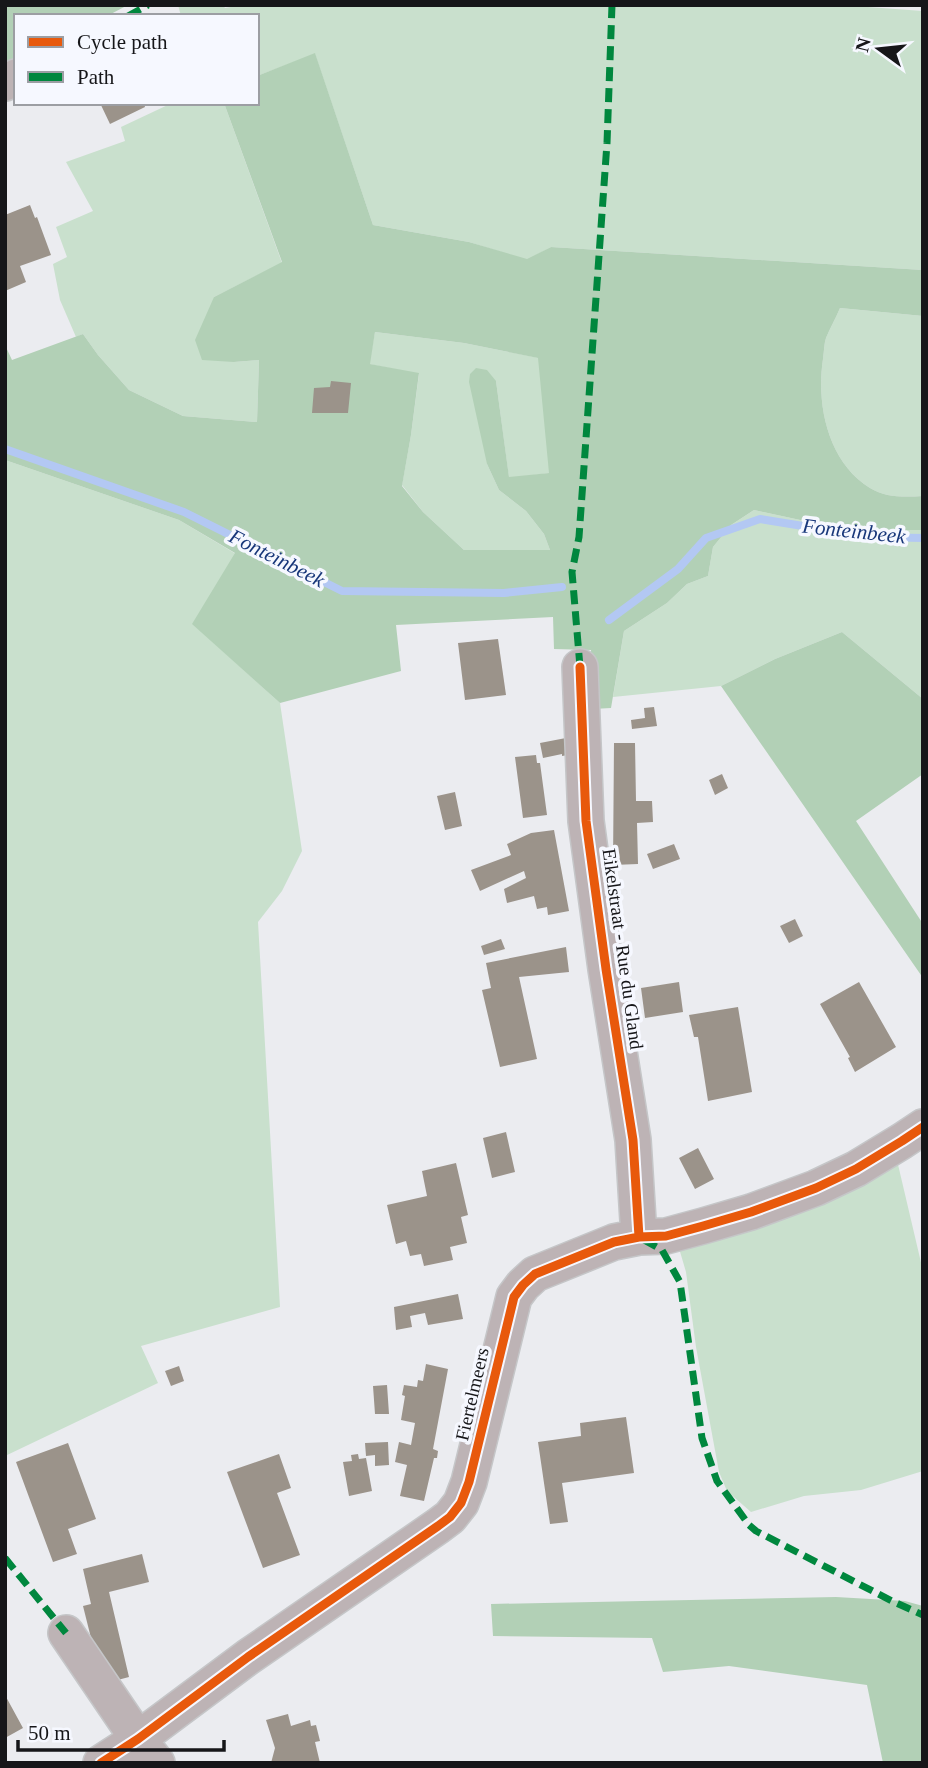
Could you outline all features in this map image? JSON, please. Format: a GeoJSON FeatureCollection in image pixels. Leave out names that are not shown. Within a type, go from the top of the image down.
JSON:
{"type":"FeatureCollection","features":[{"type":"Feature","properties":{"kind":"street","name":"Eikelstraat - Rue du Gland"},"geometry":{"type":"LineString","coordinates":[[580,667],[586,821],[633,1140],[639,1237]]}},
{"type":"Feature","properties":{"kind":"street","name":"Fiertelmeers"},"geometry":{"type":"LineString","coordinates":[[101,1763],[147,1751],[248,1657],[450,1517],[461,1503],[469,1482],[514,1297],[535,1275],[614,1242],[639,1237],[666,1236],[704,1226],[816,1188],[856,1169],[923,1127]]}},
{"type":"Feature","properties":{"kind":"street"},"geometry":{"type":"LineString","coordinates":[[66,1633],[147,1751]]}},
{"type":"Feature","properties":{"kind":"green space"},"geometry":{"type":"Polygon","coordinates":[[[5,5],[128,5],[111,14],[14,14],[14,67],[5,73],[5,5]]]}},
{"type":"Feature","properties":{"kind":"green space"},"geometry":{"type":"Polygon","coordinates":[[[178,5],[223,5],[225,8],[242,5],[840,5],[923,11],[923,270],[551,247],[527,260],[469,242],[373,225],[315,54],[259,75],[259,14],[180,14],[178,5]]]}},
{"type":"Feature","properties":{"kind":"green space"},"geometry":{"type":"Polygon","coordinates":[[[315,53],[373,225],[469,242],[527,259],[551,247],[923,270],[923,316],[840,308],[825,340],[821,395],[828,431],[844,463],[856,477],[882,494],[923,496],[923,530],[828,526],[754,510],[731,525],[713,547],[708,576],[687,584],[667,603],[624,631],[611,708],[593,709],[591,650],[554,649],[553,617],[396,625],[401,671],[280,703],[192,624],[235,553],[179,520],[5,460],[5,345],[12,360],[83,334],[129,390],[183,416],[257,422],[259,360],[202,360],[195,340],[214,297],[282,262],[225,105],[259,105],[259,75],[315,53]],[[375,332],[370,364],[419,373],[402,486],[423,512],[464,550],[550,550],[544,534],[526,511],[499,490],[487,464],[469,382],[470,374],[476,368],[487,370],[496,381],[509,477],[549,473],[538,358],[464,343],[375,332]]]}},
{"type":"Feature","properties":{"kind":"green space"},"geometry":{"type":"Polygon","coordinates":[[[168,105],[225,105],[282,263],[214,297],[234,362],[259,360],[257,422],[183,416],[129,390],[83,334],[76,337],[60,300],[53,264],[67,257],[56,227],[93,211],[66,162],[125,141],[121,127],[168,105]]]}},
{"type":"Feature","properties":{"kind":"green space"},"geometry":{"type":"Polygon","coordinates":[[[840,308],[923,316],[923,496],[889,495],[870,488],[856,477],[835,448],[824,413],[821,377],[825,340],[840,308]]]}},
{"type":"Feature","properties":{"kind":"green space"},"geometry":{"type":"Polygon","coordinates":[[[375,332],[464,343],[539,358],[550,473],[509,478],[496,381],[487,464],[499,490],[526,511],[544,534],[550,550],[464,550],[423,512],[402,485],[419,374],[369,364],[375,332]]]}},
{"type":"Feature","properties":{"kind":"green space"},"geometry":{"type":"Polygon","coordinates":[[[5,460],[179,520],[236,554],[193,624],[280,703],[302,851],[282,891],[258,922],[280,1307],[141,1346],[158,1383],[5,1456],[5,460]]]}},
{"type":"Feature","properties":{"kind":"green space"},"geometry":{"type":"Polygon","coordinates":[[[754,510],[828,526],[923,530],[923,699],[842,632],[775,659],[721,686],[613,697],[624,631],[667,603],[687,584],[708,576],[713,547],[731,525],[754,510]]]}},
{"type":"Feature","properties":{"kind":"green space"},"geometry":{"type":"Polygon","coordinates":[[[842,632],[923,699],[923,774],[856,821],[923,924],[923,978],[721,686],[775,659],[842,632]]]}},
{"type":"Feature","properties":{"kind":"green space"},"geometry":{"type":"Polygon","coordinates":[[[896,1156],[923,1271],[923,1471],[861,1490],[804,1496],[751,1512],[727,1491],[719,1472],[696,1347],[686,1272],[676,1238],[896,1156]]]}},
{"type":"Feature","properties":{"kind":"green space"},"geometry":{"type":"Polygon","coordinates":[[[836,1597],[905,1601],[923,1606],[923,1763],[883,1763],[867,1685],[729,1666],[663,1672],[652,1638],[493,1636],[491,1604],[836,1597]]]}},
{"type":"Feature","properties":{"kind":"building"},"geometry":{"type":"Polygon","coordinates":[[[101,105],[144,105],[145,107],[110,124],[101,105]]]}},
{"type":"Feature","properties":{"kind":"building"},"geometry":{"type":"Polygon","coordinates":[[[30,205],[51,255],[20,266],[26,282],[5,291],[5,215],[30,205]]]}},
{"type":"Feature","properties":{"kind":"building"},"geometry":{"type":"Polygon","coordinates":[[[331,381],[351,383],[348,413],[312,413],[314,388],[330,387],[331,381]]]}},
{"type":"Feature","properties":{"kind":"building"},"geometry":{"type":"Polygon","coordinates":[[[498,639],[506,695],[465,700],[458,643],[498,639]]]}},
{"type":"Feature","properties":{"kind":"building"},"geometry":{"type":"Polygon","coordinates":[[[654,707],[657,726],[632,729],[631,720],[645,718],[644,708],[654,707]]]}},
{"type":"Feature","properties":{"kind":"building"},"geometry":{"type":"Polygon","coordinates":[[[571,737],[574,754],[543,758],[540,743],[571,737]]]}},
{"type":"Feature","properties":{"kind":"building"},"geometry":{"type":"Polygon","coordinates":[[[614,743],[635,743],[636,801],[652,801],[653,822],[637,823],[638,864],[613,865],[614,743]]]}},
{"type":"Feature","properties":{"kind":"building"},"geometry":{"type":"Polygon","coordinates":[[[536,755],[537,763],[540,763],[547,815],[523,818],[515,757],[536,755]]]}},
{"type":"Feature","properties":{"kind":"building"},"geometry":{"type":"Polygon","coordinates":[[[722,774],[728,788],[715,795],[709,780],[722,774]]]}},
{"type":"Feature","properties":{"kind":"building"},"geometry":{"type":"Polygon","coordinates":[[[455,792],[462,826],[445,830],[437,796],[455,792]]]}},
{"type":"Feature","properties":{"kind":"building"},"geometry":{"type":"Polygon","coordinates":[[[554,830],[569,911],[548,915],[547,907],[537,909],[534,896],[507,903],[504,889],[526,878],[524,871],[480,891],[471,870],[511,855],[507,844],[531,833],[554,830]]]}},
{"type":"Feature","properties":{"kind":"building"},"geometry":{"type":"Polygon","coordinates":[[[674,844],[680,859],[653,869],[647,854],[674,844]]]}},
{"type":"Feature","properties":{"kind":"building"},"geometry":{"type":"Polygon","coordinates":[[[795,919],[803,936],[789,943],[780,926],[795,919]]]}},
{"type":"Feature","properties":{"kind":"building"},"geometry":{"type":"Polygon","coordinates":[[[501,939],[505,949],[484,955],[481,946],[501,939]]]}},
{"type":"Feature","properties":{"kind":"building"},"geometry":{"type":"Polygon","coordinates":[[[566,947],[569,972],[519,977],[537,1059],[500,1067],[482,990],[491,988],[486,963],[566,947]]]}},
{"type":"Feature","properties":{"kind":"building"},"geometry":{"type":"Polygon","coordinates":[[[679,982],[683,1012],[645,1018],[641,988],[679,982]]]}},
{"type":"Feature","properties":{"kind":"building"},"geometry":{"type":"Polygon","coordinates":[[[859,982],[896,1047],[855,1072],[848,1058],[850,1057],[820,1004],[859,982]]]}},
{"type":"Feature","properties":{"kind":"building"},"geometry":{"type":"Polygon","coordinates":[[[738,1007],[752,1092],[708,1101],[698,1037],[694,1037],[689,1015],[738,1007]]]}},
{"type":"Feature","properties":{"kind":"building"},"geometry":{"type":"Polygon","coordinates":[[[506,1132],[515,1172],[492,1178],[483,1138],[506,1132]]]}},
{"type":"Feature","properties":{"kind":"building"},"geometry":{"type":"Polygon","coordinates":[[[698,1148],[714,1179],[695,1189],[679,1158],[698,1148]]]}},
{"type":"Feature","properties":{"kind":"building"},"geometry":{"type":"Polygon","coordinates":[[[456,1163],[468,1215],[461,1217],[467,1243],[450,1247],[453,1260],[424,1266],[421,1254],[410,1256],[406,1241],[396,1244],[387,1205],[427,1196],[422,1171],[456,1163]]]}},
{"type":"Feature","properties":{"kind":"building"},"geometry":{"type":"Polygon","coordinates":[[[458,1294],[463,1319],[428,1325],[425,1313],[410,1316],[412,1327],[396,1330],[394,1307],[458,1294]]]}},
{"type":"Feature","properties":{"kind":"building"},"geometry":{"type":"Polygon","coordinates":[[[426,1364],[448,1369],[433,1449],[438,1451],[437,1458],[434,1458],[424,1501],[400,1496],[407,1465],[395,1462],[399,1442],[411,1445],[415,1423],[401,1420],[404,1385],[417,1387],[418,1380],[423,1381],[426,1364]]]}},
{"type":"Feature","properties":{"kind":"building"},"geometry":{"type":"Polygon","coordinates":[[[179,1366],[184,1381],[171,1386],[165,1371],[179,1366]]]}},
{"type":"Feature","properties":{"kind":"building"},"geometry":{"type":"Polygon","coordinates":[[[387,1385],[389,1414],[375,1414],[373,1386],[387,1385]]]}},
{"type":"Feature","properties":{"kind":"building"},"geometry":{"type":"Polygon","coordinates":[[[626,1417],[634,1473],[562,1483],[568,1522],[550,1524],[538,1442],[581,1436],[580,1423],[626,1417]]]}},
{"type":"Feature","properties":{"kind":"building"},"geometry":{"type":"Polygon","coordinates":[[[388,1442],[389,1465],[375,1466],[375,1455],[366,1456],[365,1443],[388,1442]]]}},
{"type":"Feature","properties":{"kind":"building"},"geometry":{"type":"Polygon","coordinates":[[[68,1443],[96,1519],[68,1529],[77,1554],[53,1562],[16,1462],[68,1443]]]}},
{"type":"Feature","properties":{"kind":"building"},"geometry":{"type":"Polygon","coordinates":[[[279,1454],[291,1488],[277,1493],[300,1555],[263,1568],[227,1472],[279,1454]]]}},
{"type":"Feature","properties":{"kind":"building"},"geometry":{"type":"Polygon","coordinates":[[[358,1454],[359,1459],[366,1458],[372,1491],[349,1496],[343,1462],[352,1461],[351,1455],[358,1454]]]}},
{"type":"Feature","properties":{"kind":"building"},"geometry":{"type":"Polygon","coordinates":[[[142,1554],[149,1582],[109,1592],[129,1677],[110,1682],[98,1666],[83,1606],[91,1604],[83,1569],[142,1554]]]}},
{"type":"Feature","properties":{"kind":"building"},"geometry":{"type":"Polygon","coordinates":[[[5,1695],[23,1728],[5,1738],[5,1695]]]}},
{"type":"Feature","properties":{"kind":"building"},"geometry":{"type":"Polygon","coordinates":[[[288,1714],[291,1726],[310,1720],[311,1726],[316,1725],[320,1741],[315,1742],[320,1763],[271,1763],[275,1748],[266,1720],[288,1714]]]}},
{"type":"Feature","properties":{"kind":"waterway","name":"Fonteinbeek"},"geometry":{"type":"LineString","coordinates":[[5,449],[184,512],[342,591],[504,593],[562,587]]}},
{"type":"Feature","properties":{"kind":"waterway","name":"Fonteinbeek"},"geometry":{"type":"LineString","coordinates":[[609,620],[678,569],[706,538],[760,519],[871,537],[923,538]]}},
{"type":"Feature","properties":{"kind":"marked path"},"geometry":{"type":"LineString","coordinates":[[132,14],[148,5]]}},
{"type":"Feature","properties":{"kind":"marked path"},"geometry":{"type":"LineString","coordinates":[[580,667],[572,572],[579,537],[607,143],[612,5]]}},
{"type":"Feature","properties":{"kind":"marked path"},"geometry":{"type":"LineString","coordinates":[[644,1240],[662,1250],[680,1282],[702,1438],[717,1481],[749,1525],[756,1531],[923,1615]]}},
{"type":"Feature","properties":{"kind":"marked path"},"geometry":{"type":"LineString","coordinates":[[5,1558],[66,1633]]}},
{"type":"Feature","properties":{"kind":"cycle path"},"geometry":{"type":"LineString","coordinates":[[580,667],[586,821],[633,1140],[639,1237]]}},
{"type":"Feature","properties":{"kind":"cycle path"},"geometry":{"type":"LineString","coordinates":[[101,1763],[450,1517],[461,1503],[469,1482],[514,1297],[535,1274],[614,1242],[639,1237],[666,1236],[751,1212],[816,1188],[856,1169],[923,1127]]}}]}
